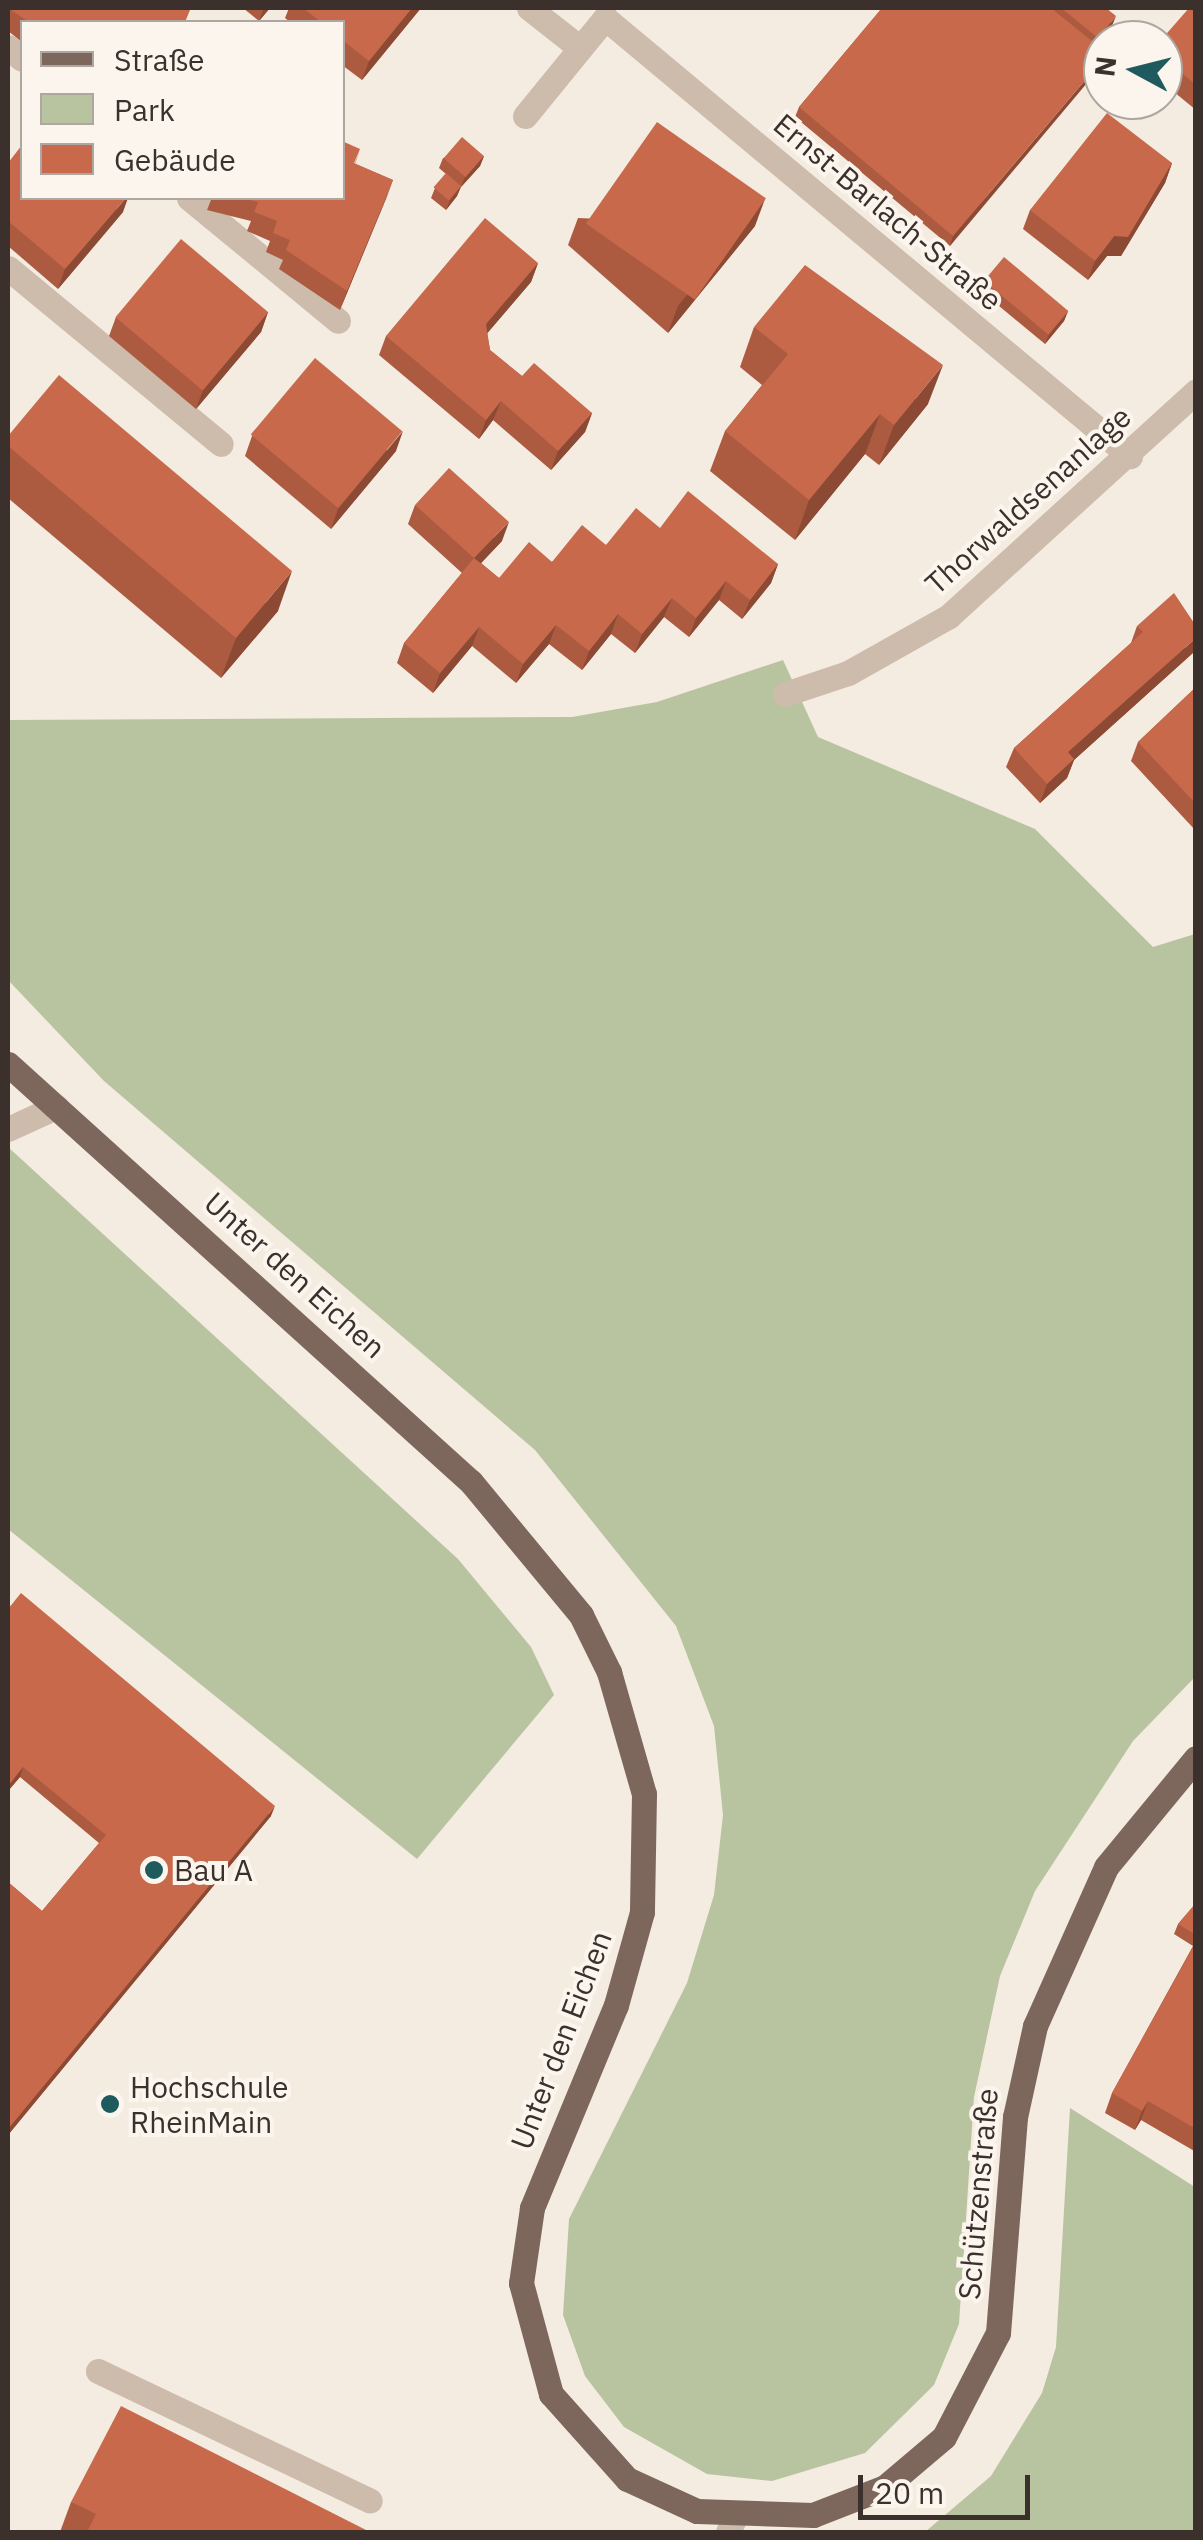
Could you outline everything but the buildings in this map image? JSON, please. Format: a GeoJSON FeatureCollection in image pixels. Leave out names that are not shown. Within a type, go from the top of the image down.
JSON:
{"type":"FeatureCollection","features":[{"type":"Feature","properties":{"kind":"main road","name":"Unter den Eichen"},"geometry":{"type":"LineString","coordinates":[[8,1064],[471,1482],[581,1614],[609,1672],[644,1794],[642,1912],[616,2005],[532,2208],[525,2322],[551,2394],[597,2455],[661,2498],[731,2526]]}},
{"type":"Feature","properties":{"kind":"main road","name":"Schützenstraße"},"geometry":{"type":"LineString","coordinates":[[731,2526],[813,2515],[885,2487],[968,2405],[998,2333],[1015,2117],[1036,2026],[1106,1867],[1196,1758]]}},
{"type":"Feature","properties":{"kind":"street"},"geometry":{"type":"LineString","coordinates":[[529,8],[580,48]]}},
{"type":"Feature","properties":{"kind":"street","name":"Ernst-Barlach-Straße"},"geometry":{"type":"LineString","coordinates":[[525,116],[608,13],[1130,456]]}},
{"type":"Feature","properties":{"kind":"street"},"geometry":{"type":"LineString","coordinates":[[191,200],[338,321]]}},
{"type":"Feature","properties":{"kind":"street"},"geometry":{"type":"LineString","coordinates":[[8,268],[221,444]]}},
{"type":"Feature","properties":{"kind":"street","name":"Thorwaldsenanlage"},"geometry":{"type":"LineString","coordinates":[[786,694],[848,674],[949,616],[1130,456],[1196,391]]}},
{"type":"Feature","properties":{"kind":"street"},"geometry":{"type":"LineString","coordinates":[[8,1129],[56,1107]]}},
{"type":"Feature","properties":{"kind":"street"},"geometry":{"type":"LineString","coordinates":[[98,2371],[370,2501]]}},
{"type":"Feature","properties":{"kind":"green space"},"geometry":{"type":"Polygon","coordinates":[[[783,660],[818,737],[1035,829],[1153,947],[1195,934],[1195,1677],[1133,1741],[1035,1891],[1000,1976],[974,2097],[959,2324],[934,2385],[865,2453],[772,2481],[707,2474],[624,2427],[585,2376],[563,2315],[569,2219],[687,1983],[714,1895],[723,1815],[714,1726],[676,1626],[535,1450],[104,1081],[8,980],[8,720],[572,717],[657,702],[783,660]]]}},
{"type":"Feature","properties":{"kind":"green space"},"geometry":{"type":"Polygon","coordinates":[[[8,1147],[458,1559],[531,1647],[554,1695],[417,1859],[8,1529],[8,1147]]]}},
{"type":"Feature","properties":{"kind":"green space"},"geometry":{"type":"Polygon","coordinates":[[[1070,2108],[1195,2187],[1195,2532],[925,2532],[991,2476],[1042,2393],[1056,2347],[1070,2108]]]}},
{"type":"Feature","properties":{"kind":"place","name":"Bau A"},"geometry":{"type":"Point","coordinates":[154,1870]}},
{"type":"Feature","properties":{"kind":"place","name":"Hochschule RheinMain"},"geometry":{"type":"Point","coordinates":[110,2104]}}]}
